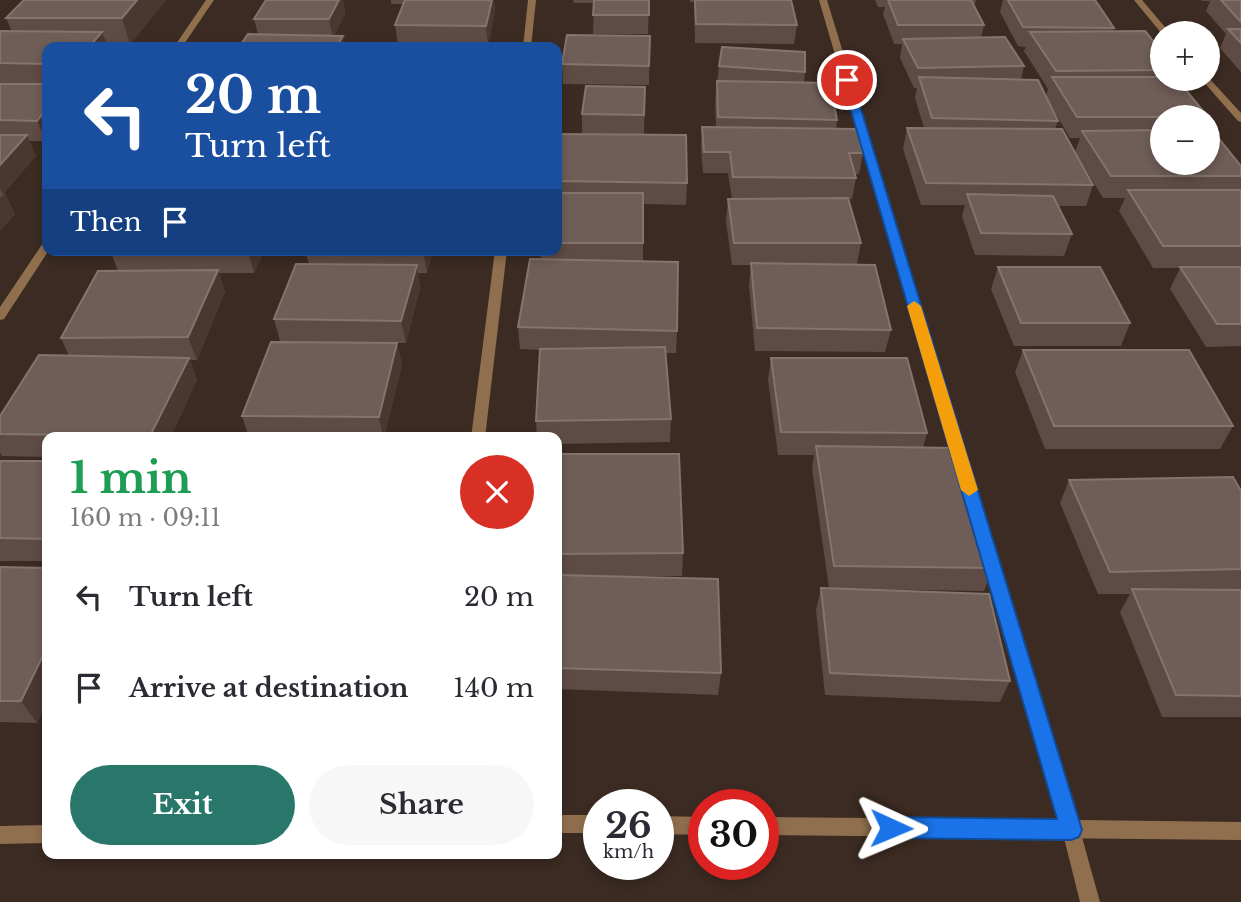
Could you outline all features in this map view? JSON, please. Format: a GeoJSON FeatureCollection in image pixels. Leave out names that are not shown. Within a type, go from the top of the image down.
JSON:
{"type":"FeatureCollection","features":[{"type":"Feature","properties":{"kind":"street"},"geometry":{"type":"LineString","coordinates":[[181,42],[210,0]]}},
{"type":"Feature","properties":{"kind":"street"},"geometry":{"type":"LineString","coordinates":[[528,42],[533,0]]}},
{"type":"Feature","properties":{"kind":"street"},"geometry":{"type":"LineString","coordinates":[[823,0],[967,482]]}},
{"type":"Feature","properties":{"kind":"street"},"geometry":{"type":"LineString","coordinates":[[1138,0],[1156,21]]}},
{"type":"Feature","properties":{"kind":"street"},"geometry":{"type":"LineString","coordinates":[[1216,91],[1241,119]]}},
{"type":"Feature","properties":{"kind":"street"},"geometry":{"type":"LineString","coordinates":[[0,316],[42,253]]}},
{"type":"Feature","properties":{"kind":"street"},"geometry":{"type":"LineString","coordinates":[[479,432],[500,256]]}},
{"type":"Feature","properties":{"kind":"street"},"geometry":{"type":"LineString","coordinates":[[979,522],[1090,902]]}},
{"type":"Feature","properties":{"kind":"street"},"geometry":{"type":"LineString","coordinates":[[562,824],[583,824]]}},
{"type":"Feature","properties":{"kind":"street"},"geometry":{"type":"LineString","coordinates":[[779,826],[1241,831]]}},
{"type":"Feature","properties":{"kind":"street"},"geometry":{"type":"LineString","coordinates":[[0,835],[42,834]]}},
{"type":"Feature","properties":{"kind":"building"},"geometry":{"type":"Polygon","coordinates":[[[24,0],[137,0],[122,18],[6,18],[24,0]]]}},
{"type":"Feature","properties":{"kind":"building"},"geometry":{"type":"Polygon","coordinates":[[[266,0],[339,0],[329,19],[254,19],[266,0]]]}},
{"type":"Feature","properties":{"kind":"building"},"geometry":{"type":"Polygon","coordinates":[[[405,0],[492,0],[486,26],[395,25],[405,0]]]}},
{"type":"Feature","properties":{"kind":"building"},"geometry":{"type":"Polygon","coordinates":[[[594,0],[649,0],[649,15],[593,15],[594,0]]]}},
{"type":"Feature","properties":{"kind":"building"},"geometry":{"type":"Polygon","coordinates":[[[695,0],[791,0],[797,25],[696,24],[695,0]]]}},
{"type":"Feature","properties":{"kind":"building"},"geometry":{"type":"Polygon","coordinates":[[[888,0],[971,0],[984,25],[898,25],[888,0]]]}},
{"type":"Feature","properties":{"kind":"building"},"geometry":{"type":"Polygon","coordinates":[[[1008,0],[1095,0],[1114,28],[1023,27],[1008,0]]]}},
{"type":"Feature","properties":{"kind":"building"},"geometry":{"type":"Polygon","coordinates":[[[1221,0],[1241,0],[1241,22],[1221,0]]]}},
{"type":"Feature","properties":{"kind":"building"},"geometry":{"type":"Polygon","coordinates":[[[1228,29],[1241,29],[1241,43],[1228,29]]]}},
{"type":"Feature","properties":{"kind":"building"},"geometry":{"type":"Polygon","coordinates":[[[0,31],[102,32],[93,42],[42,42],[42,64],[0,63],[0,31]]]}},
{"type":"Feature","properties":{"kind":"building"},"geometry":{"type":"Polygon","coordinates":[[[1145,31],[1150,37],[1150,70],[1056,71],[1030,32],[1145,31]]]}},
{"type":"Feature","properties":{"kind":"building"},"geometry":{"type":"Polygon","coordinates":[[[248,34],[343,36],[339,42],[242,42],[248,34]]]}},
{"type":"Feature","properties":{"kind":"building"},"geometry":{"type":"Polygon","coordinates":[[[567,35],[650,36],[649,66],[562,64],[567,35]]]}},
{"type":"Feature","properties":{"kind":"building"},"geometry":{"type":"Polygon","coordinates":[[[1005,37],[1024,66],[918,68],[903,39],[1005,37]]]}},
{"type":"Feature","properties":{"kind":"building"},"geometry":{"type":"Polygon","coordinates":[[[722,47],[805,52],[805,72],[719,66],[722,47]]]}},
{"type":"Feature","properties":{"kind":"building"},"geometry":{"type":"Polygon","coordinates":[[[919,77],[1038,80],[1058,121],[932,118],[919,77]]]}},
{"type":"Feature","properties":{"kind":"building"},"geometry":{"type":"Polygon","coordinates":[[[1052,77],[1150,77],[1150,91],[1187,91],[1198,105],[1150,105],[1150,117],[1077,117],[1052,77]]]}},
{"type":"Feature","properties":{"kind":"building"},"geometry":{"type":"Polygon","coordinates":[[[717,81],[830,83],[837,120],[718,117],[717,81]]]}},
{"type":"Feature","properties":{"kind":"building"},"geometry":{"type":"Polygon","coordinates":[[[0,84],[42,84],[42,114],[37,121],[0,120],[0,84]]]}},
{"type":"Feature","properties":{"kind":"building"},"geometry":{"type":"Polygon","coordinates":[[[586,86],[645,87],[644,115],[582,114],[586,86]]]}},
{"type":"Feature","properties":{"kind":"building"},"geometry":{"type":"Polygon","coordinates":[[[702,127],[856,129],[863,153],[849,153],[856,178],[733,177],[730,152],[704,152],[702,127]]]}},
{"type":"Feature","properties":{"kind":"building"},"geometry":{"type":"Polygon","coordinates":[[[907,128],[1062,129],[1093,185],[926,183],[907,128]]]}},
{"type":"Feature","properties":{"kind":"building"},"geometry":{"type":"Polygon","coordinates":[[[1150,130],[1150,175],[1220,175],[1220,140],[1241,166],[1241,176],[1111,176],[1082,131],[1150,130]]]}},
{"type":"Feature","properties":{"kind":"building"},"geometry":{"type":"Polygon","coordinates":[[[562,134],[686,135],[687,183],[562,181],[562,134]]]}},
{"type":"Feature","properties":{"kind":"building"},"geometry":{"type":"Polygon","coordinates":[[[0,135],[27,135],[0,165],[0,135]]]}},
{"type":"Feature","properties":{"kind":"building"},"geometry":{"type":"Polygon","coordinates":[[[1128,190],[1241,190],[1241,246],[1163,246],[1128,190]]]}},
{"type":"Feature","properties":{"kind":"building"},"geometry":{"type":"Polygon","coordinates":[[[562,193],[643,193],[643,243],[562,243],[562,193]]]}},
{"type":"Feature","properties":{"kind":"building"},"geometry":{"type":"Polygon","coordinates":[[[967,194],[1053,196],[1072,234],[981,233],[967,194]]]}},
{"type":"Feature","properties":{"kind":"building"},"geometry":{"type":"Polygon","coordinates":[[[848,198],[861,243],[734,243],[728,199],[848,198]]]}},
{"type":"Feature","properties":{"kind":"building"},"geometry":{"type":"Polygon","coordinates":[[[530,259],[678,262],[677,331],[518,327],[530,259]]]}},
{"type":"Feature","properties":{"kind":"building"},"geometry":{"type":"Polygon","coordinates":[[[751,263],[875,265],[891,330],[757,328],[751,263]]]}},
{"type":"Feature","properties":{"kind":"building"},"geometry":{"type":"Polygon","coordinates":[[[296,264],[417,265],[401,321],[274,319],[296,264]]]}},
{"type":"Feature","properties":{"kind":"building"},"geometry":{"type":"Polygon","coordinates":[[[998,267],[1100,267],[1130,323],[1021,323],[998,267]]]}},
{"type":"Feature","properties":{"kind":"building"},"geometry":{"type":"Polygon","coordinates":[[[1180,267],[1241,267],[1241,324],[1217,324],[1180,267]]]}},
{"type":"Feature","properties":{"kind":"building"},"geometry":{"type":"Polygon","coordinates":[[[218,270],[188,337],[61,338],[98,271],[218,270]]]}},
{"type":"Feature","properties":{"kind":"building"},"geometry":{"type":"Polygon","coordinates":[[[271,342],[397,343],[379,417],[242,416],[271,342]]]}},
{"type":"Feature","properties":{"kind":"building"},"geometry":{"type":"Polygon","coordinates":[[[665,347],[671,419],[536,421],[540,349],[665,347]]]}},
{"type":"Feature","properties":{"kind":"building"},"geometry":{"type":"Polygon","coordinates":[[[1023,350],[1189,350],[1233,426],[1054,426],[1023,350]]]}},
{"type":"Feature","properties":{"kind":"building"},"geometry":{"type":"Polygon","coordinates":[[[39,355],[189,358],[152,432],[0,434],[0,416],[39,355]]]}},
{"type":"Feature","properties":{"kind":"building"},"geometry":{"type":"Polygon","coordinates":[[[771,358],[907,358],[927,433],[781,432],[771,358]]]}},
{"type":"Feature","properties":{"kind":"building"},"geometry":{"type":"Polygon","coordinates":[[[816,446],[958,448],[993,568],[834,566],[816,446]]]}},
{"type":"Feature","properties":{"kind":"building"},"geometry":{"type":"Polygon","coordinates":[[[562,454],[679,454],[683,553],[562,554],[562,454]]]}},
{"type":"Feature","properties":{"kind":"building"},"geometry":{"type":"Polygon","coordinates":[[[0,461],[42,461],[42,539],[0,538],[0,461]]]}},
{"type":"Feature","properties":{"kind":"building"},"geometry":{"type":"Polygon","coordinates":[[[1233,477],[1241,491],[1241,569],[1110,572],[1069,480],[1233,477]]]}},
{"type":"Feature","properties":{"kind":"building"},"geometry":{"type":"Polygon","coordinates":[[[0,567],[42,568],[42,657],[21,701],[0,701],[0,567]]]}},
{"type":"Feature","properties":{"kind":"building"},"geometry":{"type":"Polygon","coordinates":[[[562,575],[718,579],[721,673],[562,668],[562,575]]]}},
{"type":"Feature","properties":{"kind":"building"},"geometry":{"type":"Polygon","coordinates":[[[821,588],[989,594],[1010,681],[830,673],[821,588]]]}},
{"type":"Feature","properties":{"kind":"building"},"geometry":{"type":"Polygon","coordinates":[[[1132,589],[1241,590],[1241,696],[1176,695],[1132,589]]]}},
{"type":"Feature","properties":{"kind":"slow traffic"},"geometry":{"type":"LineString","coordinates":[[914,306],[969,490]]}},
{"type":"Feature","properties":{"kind":"route"},"geometry":{"type":"LineString","coordinates":[[847,80],[1071,830],[891,828]]}}]}
